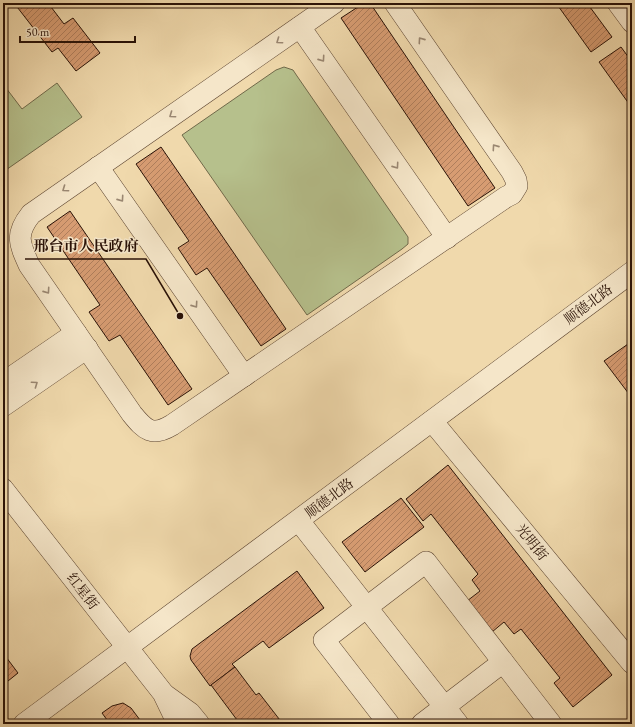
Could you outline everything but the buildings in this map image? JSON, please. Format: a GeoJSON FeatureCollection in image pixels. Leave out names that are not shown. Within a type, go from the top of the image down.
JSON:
{"type":"FeatureCollection","features":[{"type":"Feature","properties":{"kind":"street"},"geometry":{"type":"LineString","coordinates":[[334,3],[30,214],[21,228],[20,243],[29,265],[141,425],[148,430],[157,432],[172,425],[512,194],[517,186],[512,172],[395,3]]}},
{"type":"Feature","properties":{"kind":"street"},"geometry":{"type":"LineString","coordinates":[[618,3],[632,22]]}},
{"type":"Feature","properties":{"kind":"street"},"geometry":{"type":"LineString","coordinates":[[300,27],[447,238]]}},
{"type":"Feature","properties":{"kind":"street"},"geometry":{"type":"LineString","coordinates":[[98,167],[244,376]]}},
{"type":"Feature","properties":{"kind":"street","name":"顺德北路"},"geometry":{"type":"LineString","coordinates":[[24,724],[632,272]]}},
{"type":"Feature","properties":{"kind":"street"},"geometry":{"type":"LineString","coordinates":[[3,383],[82,340]]}},
{"type":"Feature","properties":{"kind":"street"},"geometry":{"type":"LineString","coordinates":[[3,406],[82,340]]}},
{"type":"Feature","properties":{"kind":"street","name":"光明街"},"geometry":{"type":"LineString","coordinates":[[432,421],[632,664]]}},
{"type":"Feature","properties":{"kind":"street","name":"红星街"},"geometry":{"type":"LineString","coordinates":[[3,489],[163,693],[178,724]]}},
{"type":"Feature","properties":{"kind":"street"},"geometry":{"type":"LineString","coordinates":[[299,521],[458,724]]}},
{"type":"Feature","properties":{"kind":"street"},"geometry":{"type":"LineString","coordinates":[[389,724],[324,640],[426,562],[551,724]]}},
{"type":"Feature","properties":{"kind":"street"},"geometry":{"type":"LineString","coordinates":[[422,724],[503,662]]}},
{"type":"Feature","properties":{"kind":"street","name":"红星街"},"geometry":{"type":"LineString","coordinates":[[163,693],[190,713],[199,724]]}},
{"type":"Feature","properties":{"kind":"green space"},"geometry":{"type":"Polygon","coordinates":[[[284,67],[293,70],[408,237],[408,244],[402,249],[307,315],[182,135],[276,70],[284,67]]]}},
{"type":"Feature","properties":{"kind":"green space"},"geometry":{"type":"Polygon","coordinates":[[[57,83],[82,117],[3,172],[3,84],[22,109],[57,83]]]}},
{"type":"Feature","properties":{"kind":"place","name":"邢台市人民政府"},"geometry":{"type":"Point","coordinates":[180,316]}}]}
